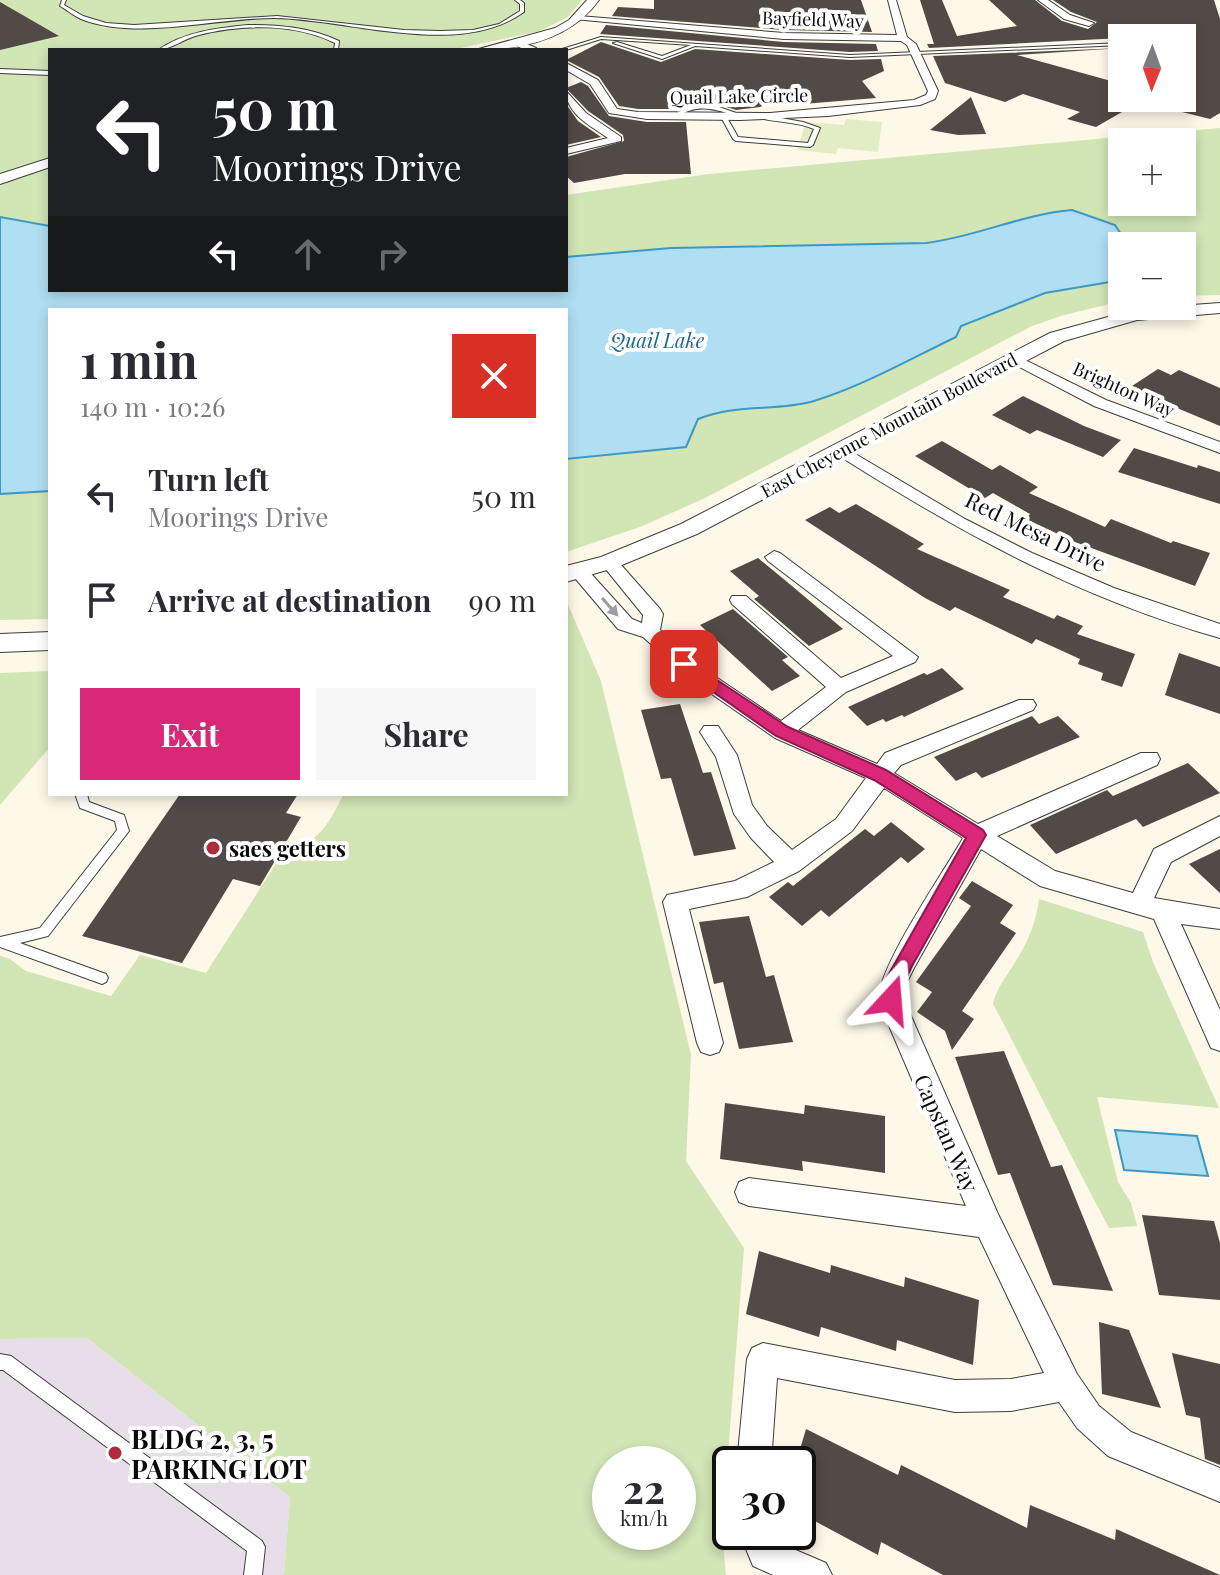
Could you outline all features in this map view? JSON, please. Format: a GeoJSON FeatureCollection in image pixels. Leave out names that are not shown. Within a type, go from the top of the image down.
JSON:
{"type":"FeatureCollection","features":[{"type":"Feature","properties":{"kind":"street"},"geometry":{"type":"LineString","coordinates":[[492,48],[546,35],[579,19],[593,0]]}},
{"type":"Feature","properties":{"kind":"street"},"geometry":{"type":"LineString","coordinates":[[892,0],[903,38],[911,44],[933,91],[934,100]]}},
{"type":"Feature","properties":{"kind":"street"},"geometry":{"type":"LineString","coordinates":[[1042,0],[1067,17],[1089,23]]}},
{"type":"Feature","properties":{"kind":"street","name":"Bayfield Way"},"geometry":{"type":"LineString","coordinates":[[579,19],[784,36],[903,38]]}},
{"type":"Feature","properties":{"kind":"street"},"geometry":{"type":"LineString","coordinates":[[903,38],[898,43],[903,57]]}},
{"type":"Feature","properties":{"kind":"street"},"geometry":{"type":"LineString","coordinates":[[518,43],[529,48]]}},
{"type":"Feature","properties":{"kind":"street","name":"Quail Lake Circle"},"geometry":{"type":"LineString","coordinates":[[568,67],[594,82],[613,111],[630,115],[741,117],[864,109],[934,100]]}},
{"type":"Feature","properties":{"kind":"street"},"geometry":{"type":"LineString","coordinates":[[915,82],[921,93],[934,100]]}},
{"type":"Feature","properties":{"kind":"street"},"geometry":{"type":"LineString","coordinates":[[568,97],[582,115],[617,139],[568,151]]}},
{"type":"Feature","properties":{"kind":"street"},"geometry":{"type":"LineString","coordinates":[[0,179],[48,163]]}},
{"type":"Feature","properties":{"kind":"street","name":"East Cheyenne Mountain Boulevard"},"geometry":{"type":"LineString","coordinates":[[572,572],[609,562],[689,529],[1057,337],[1103,321],[1147,312],[1220,308]]}},
{"type":"Feature","properties":{"kind":"street","name":"Brighton Way"},"geometry":{"type":"LineString","coordinates":[[1015,359],[1113,409],[1220,448]]}},
{"type":"Feature","properties":{"kind":"street","name":"Red Mesa Drive"},"geometry":{"type":"LineString","coordinates":[[842,451],[957,521],[1055,572],[1220,631]]}},
{"type":"Feature","properties":{"kind":"street"},"geometry":{"type":"LineString","coordinates":[[774,557],[908,657],[839,687],[782,732]]}},
{"type":"Feature","properties":{"kind":"street"},"geometry":{"type":"LineString","coordinates":[[609,562],[653,614],[650,632]]}},
{"type":"Feature","properties":{"kind":"street"},"geometry":{"type":"LineString","coordinates":[[572,572],[625,624],[650,632],[697,674],[782,732],[880,775],[1048,879],[1151,908],[1220,919]]}},
{"type":"Feature","properties":{"kind":"street"},"geometry":{"type":"LineString","coordinates":[[739,600],[839,687]]}},
{"type":"Feature","properties":{"kind":"street"},"geometry":{"type":"LineString","coordinates":[[0,643],[48,641]]}},
{"type":"Feature","properties":{"kind":"street"},"geometry":{"type":"LineString","coordinates":[[710,1043],[675,902],[739,890],[791,864],[844,825],[893,759],[1026,705]]}},
{"type":"Feature","properties":{"kind":"street"},"geometry":{"type":"LineString","coordinates":[[711,732],[726,755],[742,808],[759,832],[791,864]]}},
{"type":"Feature","properties":{"kind":"street"},"geometry":{"type":"LineString","coordinates":[[977,835],[1149,759]]}},
{"type":"Feature","properties":{"kind":"street"},"geometry":{"type":"LineString","coordinates":[[1220,825],[1162,856],[1151,908],[1220,1039]]}},
{"type":"Feature","properties":{"kind":"street","name":"Capstan Way"},"geometry":{"type":"LineString","coordinates":[[977,835],[905,960],[892,986],[891,1000],[988,1224],[1066,1385],[1088,1417],[1120,1444],[1220,1485]]}},
{"type":"Feature","properties":{"kind":"street"},"geometry":{"type":"LineString","coordinates":[[749,1192],[988,1224]]}},
{"type":"Feature","properties":{"kind":"street"},"geometry":{"type":"LineString","coordinates":[[756,1446],[763,1359],[955,1396],[1011,1395],[1066,1385]]}},
{"type":"Feature","properties":{"kind":"street"},"geometry":{"type":"LineString","coordinates":[[763,1550],[765,1554],[814,1575]]}},
{"type":"Feature","properties":{"kind":"lane"},"geometry":{"type":"LineString","coordinates":[[64,0],[62,5],[79,17],[111,24],[280,17],[424,32],[502,24],[522,12],[522,4],[517,0]]}},
{"type":"Feature","properties":{"kind":"lane"},"geometry":{"type":"LineString","coordinates":[[163,48],[199,34],[269,28],[329,36],[337,42],[336,48]]}},
{"type":"Feature","properties":{"kind":"lane"},"geometry":{"type":"LineString","coordinates":[[568,48],[601,38],[903,57],[914,52],[1108,45]]}},
{"type":"Feature","properties":{"kind":"lane"},"geometry":{"type":"LineString","coordinates":[[601,38],[662,58],[697,44]]}},
{"type":"Feature","properties":{"kind":"lane"},"geometry":{"type":"LineString","coordinates":[[0,71],[48,73]]}},
{"type":"Feature","properties":{"kind":"lane"},"geometry":{"type":"LineString","coordinates":[[675,116],[684,109],[705,105],[741,117]]}},
{"type":"Feature","properties":{"kind":"lane"},"geometry":{"type":"LineString","coordinates":[[724,117],[736,139],[810,145],[815,138],[817,128],[811,124],[774,122],[759,116]]}},
{"type":"Feature","properties":{"kind":"lane"},"geometry":{"type":"LineString","coordinates":[[769,140],[774,122]]}},
{"type":"Feature","properties":{"kind":"lane"},"geometry":{"type":"LineString","coordinates":[[1,942],[44,932],[123,831],[120,818],[84,805],[82,796]]}},
{"type":"Feature","properties":{"kind":"lane"},"geometry":{"type":"LineString","coordinates":[[1,942],[102,978]]}},
{"type":"Feature","properties":{"kind":"lane"},"geometry":{"type":"LineString","coordinates":[[0,1362],[5,1362],[256,1547],[253,1575]]}},
{"type":"Feature","properties":{"kind":"shaded area","name":"BLDG 2, 3, 5 PARKING LOT"},"geometry":{"type":"Polygon","coordinates":[[[87,1338],[290,1497],[284,1575],[0,1575],[0,1339],[87,1338]]]}},
{"type":"Feature","properties":{"kind":"green space"},"geometry":{"type":"Polygon","coordinates":[[[0,0],[582,0],[568,17],[540,31],[460,48],[48,48],[48,158],[0,174],[0,0]]]}},
{"type":"Feature","properties":{"kind":"green space"},"geometry":{"type":"Polygon","coordinates":[[[846,119],[882,122],[878,152],[838,148],[836,154],[797,150],[806,122],[844,125],[846,119]]]}},
{"type":"Feature","properties":{"kind":"green space"},"geometry":{"type":"Polygon","coordinates":[[[1220,128],[1220,295],[1196,296],[1196,232],[1108,232],[1108,304],[1032,326],[705,498],[640,527],[568,551],[568,308],[48,308],[48,619],[0,620],[0,184],[48,169],[48,292],[568,292],[568,195],[709,174],[1108,138],[1108,216],[1196,216],[1196,130],[1220,128]]]}},
{"type":"Feature","properties":{"kind":"green space"},"geometry":{"type":"Polygon","coordinates":[[[568,605],[601,681],[691,1055],[686,1161],[744,1248],[729,1446],[712,1446],[712,1550],[724,1550],[726,1575],[284,1575],[290,1497],[87,1338],[0,1339],[0,956],[26,971],[111,996],[140,955],[206,973],[286,848],[307,842],[322,830],[343,796],[568,796],[568,605]]]}},
{"type":"Feature","properties":{"kind":"green space"},"geometry":{"type":"Polygon","coordinates":[[[48,671],[48,749],[0,805],[0,673],[48,671]]]}},
{"type":"Feature","properties":{"kind":"green space"},"geometry":{"type":"Polygon","coordinates":[[[1039,899],[1143,932],[1153,962],[1219,1108],[1097,1097],[1118,1182],[1131,1203],[1137,1226],[1109,1228],[993,1004],[1028,938],[1039,899]]]}},
{"type":"Feature","properties":{"kind":"water","name":"Quail Lake"},"geometry":{"type":"Polygon","coordinates":[[[1072,210],[1115,225],[1120,232],[1108,232],[1108,282],[1045,293],[961,326],[956,337],[868,380],[814,401],[728,411],[698,419],[686,447],[568,459],[568,308],[48,308],[48,491],[0,494],[0,217],[48,226],[48,292],[568,292],[568,257],[671,248],[926,243],[1072,210]]]}},
{"type":"Feature","properties":{"kind":"water"},"geometry":{"type":"Polygon","coordinates":[[[1115,1130],[1197,1136],[1208,1176],[1124,1170],[1115,1130]]]}},
{"type":"Feature","properties":{"kind":"building"},"geometry":{"type":"Polygon","coordinates":[[[654,0],[861,0],[872,32],[784,30],[612,16],[618,7],[654,9],[654,0]]]}},
{"type":"Feature","properties":{"kind":"building"},"geometry":{"type":"Polygon","coordinates":[[[920,0],[942,0],[957,36],[1017,26],[989,0],[1035,0],[1062,21],[1088,29],[1097,22],[1071,12],[1053,0],[1214,0],[1220,19],[1220,113],[1210,119],[1182,112],[1196,112],[1196,24],[1108,24],[1108,39],[929,48],[927,44],[934,44],[920,0]]]}},
{"type":"Feature","properties":{"kind":"building"},"geometry":{"type":"Polygon","coordinates":[[[0,2],[59,36],[0,50],[0,2]]]}},
{"type":"Feature","properties":{"kind":"building"},"geometry":{"type":"Polygon","coordinates":[[[606,25],[784,42],[876,44],[878,51],[850,52],[600,34],[606,25]]]}},
{"type":"Feature","properties":{"kind":"building"},"geometry":{"type":"Polygon","coordinates":[[[601,42],[661,62],[695,49],[850,60],[881,59],[884,71],[862,81],[876,98],[791,105],[785,95],[760,107],[736,110],[682,93],[684,106],[678,109],[638,109],[619,106],[599,77],[568,59],[601,42]]]}},
{"type":"Feature","properties":{"kind":"building"},"geometry":{"type":"Polygon","coordinates":[[[1108,49],[1017,55],[1108,80],[1108,112],[1122,112],[1096,127],[1067,119],[1080,112],[1023,94],[1005,102],[945,83],[933,56],[1108,49]]]}},
{"type":"Feature","properties":{"kind":"building"},"geometry":{"type":"Polygon","coordinates":[[[581,82],[588,86],[609,116],[647,122],[686,122],[691,174],[625,174],[574,183],[568,178],[568,156],[624,141],[623,135],[588,111],[568,87],[581,82]]]}},
{"type":"Feature","properties":{"kind":"building"},"geometry":{"type":"Polygon","coordinates":[[[971,97],[986,134],[958,135],[930,130],[971,97]]]}},
{"type":"Feature","properties":{"kind":"building"},"geometry":{"type":"Polygon","coordinates":[[[568,107],[578,121],[601,137],[568,145],[568,107]]]}},
{"type":"Feature","properties":{"kind":"building"},"geometry":{"type":"Polygon","coordinates":[[[1158,369],[1171,375],[1179,370],[1220,388],[1220,426],[1129,388],[1158,369]]]}},
{"type":"Feature","properties":{"kind":"building"},"geometry":{"type":"Polygon","coordinates":[[[1023,396],[1121,440],[1103,457],[1037,430],[1030,434],[992,415],[1023,396]]]}},
{"type":"Feature","properties":{"kind":"building"},"geometry":{"type":"Polygon","coordinates":[[[942,441],[992,470],[1000,465],[1038,487],[1029,493],[1105,527],[1111,519],[1171,543],[1173,541],[1210,553],[1195,586],[1075,542],[1026,519],[1030,514],[993,493],[985,498],[915,456],[942,441]]]}},
{"type":"Feature","properties":{"kind":"building"},"geometry":{"type":"Polygon","coordinates":[[[1134,448],[1220,472],[1220,504],[1118,472],[1134,448]]]}},
{"type":"Feature","properties":{"kind":"building"},"geometry":{"type":"Polygon","coordinates":[[[856,504],[924,544],[917,549],[1010,590],[1003,597],[1054,619],[1057,615],[1083,626],[1077,634],[1135,654],[1122,687],[1101,680],[1103,673],[1078,664],[1080,659],[1036,639],[1032,644],[955,607],[950,611],[925,598],[805,520],[830,507],[839,513],[856,504]]]}},
{"type":"Feature","properties":{"kind":"building"},"geometry":{"type":"Polygon","coordinates":[[[758,558],[843,629],[809,646],[754,599],[759,596],[730,571],[758,558]]]}},
{"type":"Feature","properties":{"kind":"building"},"geometry":{"type":"Polygon","coordinates":[[[733,609],[788,657],[782,660],[800,676],[772,691],[700,625],[733,609]]]}},
{"type":"Feature","properties":{"kind":"building"},"geometry":{"type":"Polygon","coordinates":[[[1179,653],[1220,667],[1220,714],[1165,695],[1179,653]]]}},
{"type":"Feature","properties":{"kind":"building"},"geometry":{"type":"Polygon","coordinates":[[[942,668],[964,689],[904,717],[902,715],[886,722],[883,719],[867,726],[848,707],[924,673],[927,675],[942,668]]]}},
{"type":"Feature","properties":{"kind":"building"},"geometry":{"type":"Polygon","coordinates":[[[680,704],[703,773],[711,772],[736,849],[694,856],[671,778],[661,779],[641,710],[680,704]]]}},
{"type":"Feature","properties":{"kind":"building"},"geometry":{"type":"Polygon","coordinates":[[[1032,716],[1039,724],[1058,716],[1080,737],[982,778],[976,772],[956,781],[934,757],[1032,716]]]}},
{"type":"Feature","properties":{"kind":"building"},"geometry":{"type":"Polygon","coordinates":[[[1188,763],[1220,793],[1143,827],[1136,819],[1056,854],[1030,825],[1107,790],[1113,796],[1188,763]]]}},
{"type":"Feature","properties":{"kind":"building","name":"saes getters"},"geometry":{"type":"Polygon","coordinates":[[[179,796],[297,796],[286,813],[301,817],[260,886],[233,879],[182,963],[82,936],[179,796]]]}},
{"type":"Feature","properties":{"kind":"building"},"geometry":{"type":"Polygon","coordinates":[[[891,822],[925,849],[908,863],[901,857],[829,917],[821,910],[802,926],[769,897],[788,882],[793,886],[865,829],[874,836],[891,822]]]}},
{"type":"Feature","properties":{"kind":"building"},"geometry":{"type":"Polygon","coordinates":[[[1220,849],[1220,893],[1189,864],[1220,849]]]}},
{"type":"Feature","properties":{"kind":"building"},"geometry":{"type":"Polygon","coordinates":[[[972,881],[1013,905],[1000,923],[1016,933],[962,1011],[974,1019],[952,1050],[945,1031],[917,1012],[932,992],[916,982],[971,906],[959,898],[972,881]]]}},
{"type":"Feature","properties":{"kind":"building"},"geometry":{"type":"Polygon","coordinates":[[[749,916],[766,977],[774,975],[793,1042],[739,1049],[723,982],[714,984],[699,922],[749,916]]]}},
{"type":"Feature","properties":{"kind":"building"},"geometry":{"type":"Polygon","coordinates":[[[1004,1051],[1051,1167],[1062,1165],[1113,1291],[1053,1285],[1010,1173],[998,1175],[955,1057],[1004,1051]]]}},
{"type":"Feature","properties":{"kind":"building"},"geometry":{"type":"Polygon","coordinates":[[[725,1103],[804,1114],[805,1105],[885,1116],[885,1173],[802,1161],[803,1171],[720,1159],[725,1103]]]}},
{"type":"Feature","properties":{"kind":"building"},"geometry":{"type":"Polygon","coordinates":[[[1142,1215],[1214,1221],[1220,1243],[1220,1300],[1159,1295],[1142,1215]]]}},
{"type":"Feature","properties":{"kind":"building"},"geometry":{"type":"Polygon","coordinates":[[[759,1251],[830,1273],[831,1265],[904,1287],[905,1277],[979,1300],[973,1365],[897,1340],[896,1351],[821,1327],[819,1337],[746,1314],[759,1251]]]}},
{"type":"Feature","properties":{"kind":"building"},"geometry":{"type":"Polygon","coordinates":[[[1099,1322],[1129,1330],[1161,1408],[1102,1394],[1099,1322]]]}},
{"type":"Feature","properties":{"kind":"building"},"geometry":{"type":"Polygon","coordinates":[[[1172,1353],[1220,1364],[1220,1465],[1205,1459],[1200,1418],[1186,1415],[1172,1353]]]}},
{"type":"Feature","properties":{"kind":"building"},"geometry":{"type":"Polygon","coordinates":[[[806,1429],[898,1475],[901,1465],[1027,1528],[1030,1505],[1115,1540],[1116,1529],[1220,1575],[943,1575],[881,1542],[878,1555],[816,1522],[816,1446],[801,1446],[806,1429]]]}},
{"type":"Feature","properties":{"kind":"place","name":"saes getters"},"geometry":{"type":"Point","coordinates":[213,848]}},
{"type":"Feature","properties":{"kind":"place","name":"BLDG 2, 3, 5 PARKING LOT"},"geometry":{"type":"Point","coordinates":[115,1453]}},
{"type":"Feature","properties":{"kind":"route"},"geometry":{"type":"LineString","coordinates":[[684,664],[782,732],[880,775],[977,835],[905,960],[892,986],[891,1000]]}}]}
